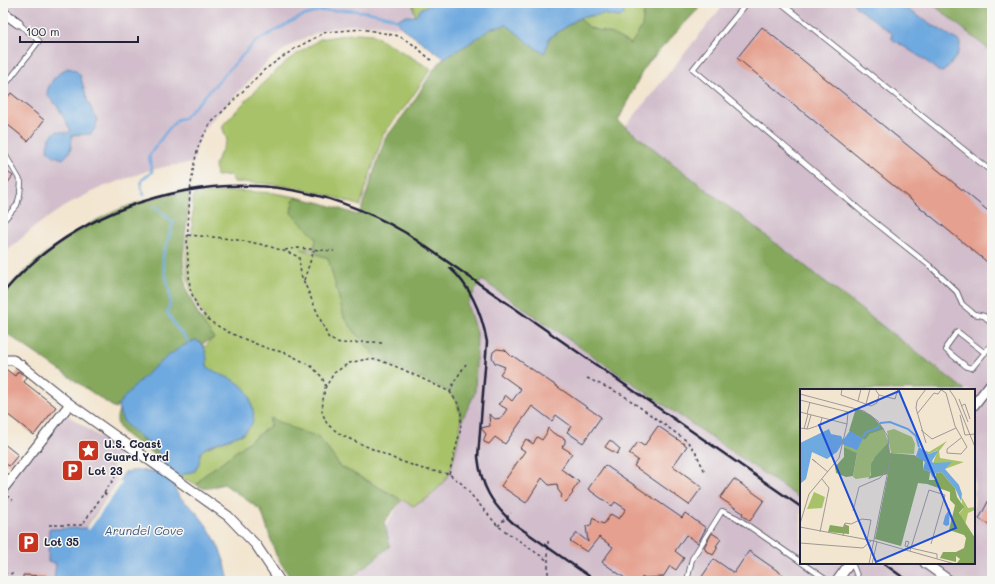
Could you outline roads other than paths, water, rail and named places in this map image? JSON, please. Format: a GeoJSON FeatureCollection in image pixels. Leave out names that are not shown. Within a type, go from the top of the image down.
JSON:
{"type":"FeatureCollection","features":[{"type":"Feature","properties":{"kind":"street"},"geometry":{"type":"LineString","coordinates":[[3,12],[18,23]]}},
{"type":"Feature","properties":{"kind":"street"},"geometry":{"type":"LineString","coordinates":[[3,360],[13,360],[21,365],[70,404],[228,516],[243,530],[261,551],[280,581]]}},
{"type":"Feature","properties":{"kind":"street"},"geometry":{"type":"LineString","coordinates":[[975,403],[992,382]]}},
{"type":"Feature","properties":{"kind":"street"},"geometry":{"type":"LineString","coordinates":[[4,491],[70,404]]}},
{"type":"Feature","properties":{"kind":"street"},"geometry":{"type":"LineString","coordinates":[[837,581],[850,564]]}},
{"type":"Feature","properties":{"kind":"street"},"geometry":{"type":"LineString","coordinates":[[926,564],[950,581]]}},
{"type":"Feature","properties":{"kind":"lane"},"geometry":{"type":"LineString","coordinates":[[747,3],[694,69],[861,211],[930,266],[957,292],[962,304],[974,314],[984,316],[992,323]]}},
{"type":"Feature","properties":{"kind":"lane"},"geometry":{"type":"LineString","coordinates":[[781,3],[992,172]]}},
{"type":"Feature","properties":{"kind":"lane"},"geometry":{"type":"LineString","coordinates":[[3,88],[39,41],[18,23]]}},
{"type":"Feature","properties":{"kind":"lane"},"geometry":{"type":"LineString","coordinates":[[3,151],[21,182],[17,205],[3,221]]}},
{"type":"Feature","properties":{"kind":"lane"},"geometry":{"type":"LineString","coordinates":[[985,353],[958,332],[946,347],[946,350],[972,368],[985,353],[992,344]]}},
{"type":"Feature","properties":{"kind":"lane"},"geometry":{"type":"LineString","coordinates":[[687,581],[692,559],[722,511],[737,518],[800,562]]}},
{"type":"Feature","properties":{"kind":"lane"},"geometry":{"type":"LineString","coordinates":[[803,564],[828,581]]}},
{"type":"Feature","properties":{"kind":"lane"},"geometry":{"type":"LineString","coordinates":[[851,564],[858,581]]}},
{"type":"Feature","properties":{"kind":"water"},"geometry":{"type":"Polygon","coordinates":[[[434,3],[615,3],[625,14],[619,17],[602,14],[579,18],[549,38],[545,53],[535,48],[507,25],[492,28],[444,58],[402,28],[397,20],[404,16],[415,16],[422,8],[434,3]]]}},
{"type":"Feature","properties":{"kind":"water"},"geometry":{"type":"Polygon","coordinates":[[[853,3],[897,3],[960,42],[959,51],[943,72],[938,71],[925,60],[892,39],[892,34],[889,31],[853,3]]]}},
{"type":"Feature","properties":{"kind":"water"},"geometry":{"type":"Polygon","coordinates":[[[68,68],[75,70],[80,75],[88,102],[97,120],[96,127],[91,134],[72,135],[71,148],[63,159],[54,156],[47,150],[48,142],[52,135],[57,131],[67,133],[71,131],[58,107],[47,95],[47,91],[51,83],[60,72],[68,68]]]}},
{"type":"Feature","properties":{"kind":"water","name":"Arundel Cove"},"geometry":{"type":"Polygon","coordinates":[[[196,340],[206,351],[207,366],[240,384],[249,395],[253,410],[253,420],[250,427],[245,432],[202,450],[200,453],[199,463],[195,471],[180,476],[175,481],[174,485],[179,495],[196,512],[213,536],[221,553],[229,581],[54,581],[56,563],[48,562],[49,529],[86,528],[125,472],[141,470],[148,472],[154,471],[162,458],[154,447],[126,425],[121,417],[118,405],[143,377],[165,358],[176,350],[196,340]]]}},
{"type":"Feature","properties":{"kind":"waterway"},"geometry":{"type":"LineString","coordinates":[[144,195],[141,188],[142,180],[152,172],[149,156],[166,132],[178,119],[184,118],[255,42],[300,17],[319,11],[344,10],[368,12],[397,20]]}},
{"type":"Feature","properties":{"kind":"waterway"},"geometry":{"type":"LineString","coordinates":[[154,206],[173,222],[163,258],[170,295],[167,312],[176,327],[189,342]]}},
{"type":"Feature","properties":{"kind":"railway"},"geometry":{"type":"LineString","coordinates":[[3,293],[30,266],[60,242],[93,222],[128,207],[165,195],[203,188],[241,186],[279,188],[312,194],[361,210],[406,233],[800,506]]}},
{"type":"Feature","properties":{"kind":"railway"},"geometry":{"type":"LineString","coordinates":[[450,268],[470,293],[479,312],[487,342],[478,457],[485,486],[499,509],[513,523],[596,581]]}},
{"type":"Feature","properties":{"kind":"railway"},"geometry":{"type":"LineString","coordinates":[[884,564],[908,581]]}},
{"type":"Feature","properties":{"kind":"place","name":"U.S. Coast Guard Yard"},"geometry":{"type":"Point","coordinates":[89,450]}},
{"type":"Feature","properties":{"kind":"place","name":"Lot 23"},"geometry":{"type":"Point","coordinates":[73,471]}},
{"type":"Feature","properties":{"kind":"place","name":"Lot 35"},"geometry":{"type":"Point","coordinates":[28,542]}}]}
